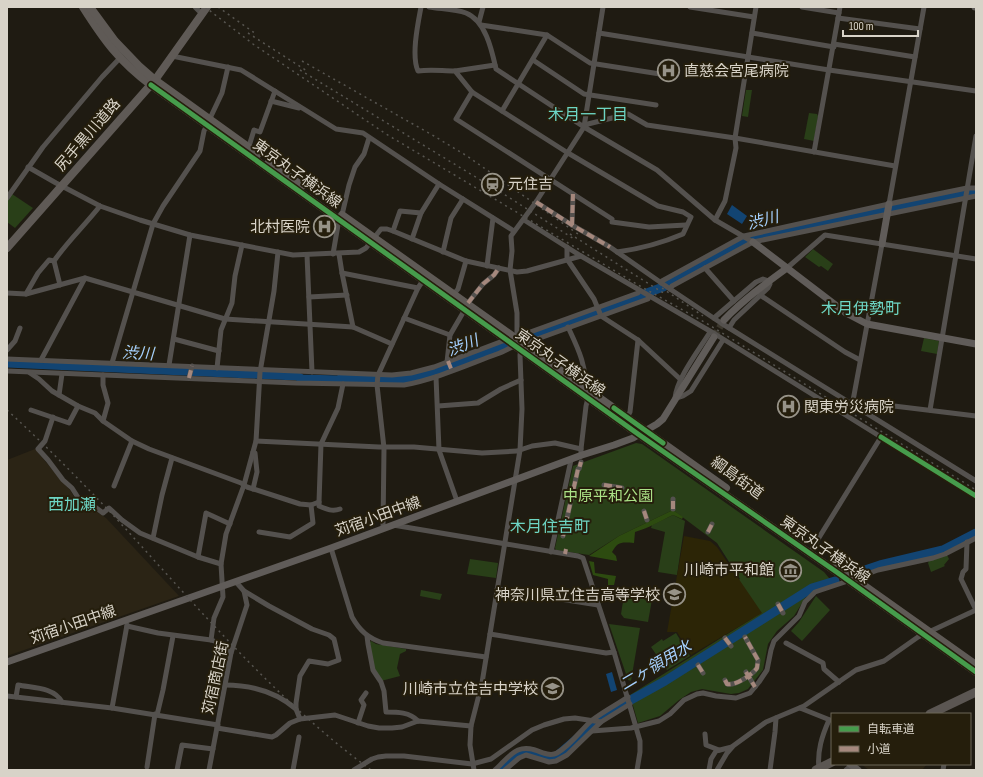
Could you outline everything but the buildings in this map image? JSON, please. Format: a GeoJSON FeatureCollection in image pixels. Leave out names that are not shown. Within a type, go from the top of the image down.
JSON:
{"type":"FeatureCollection","features":[{"type":"Feature","properties":{"kind":"highway"},"geometry":{"type":"LineString","coordinates":[[944,711],[976,692]]}},
{"type":"Feature","properties":{"kind":"highway"},"geometry":{"type":"LineString","coordinates":[[818,769],[831,762]]}},
{"type":"Feature","properties":{"kind":"main road","name":"東京丸子横浜線"},"geometry":{"type":"LineString","coordinates":[[83,7],[105,41],[132,70],[153,83],[341,217]]}},
{"type":"Feature","properties":{"kind":"main road","name":"東京丸子横浜線"},"geometry":{"type":"LineString","coordinates":[[90,7],[122,49],[153,83]]}},
{"type":"Feature","properties":{"kind":"main road","name":"尻手黒川道路"},"geometry":{"type":"LineString","coordinates":[[7,248],[153,83],[207,7]]}},
{"type":"Feature","properties":{"kind":"main road","name":"尻手黒川道路"},"geometry":{"type":"LineString","coordinates":[[185,38],[198,8]]}},
{"type":"Feature","properties":{"kind":"main road","name":"東京丸子横浜線"},"geometry":{"type":"LineString","coordinates":[[208,122],[247,146],[372,240],[926,633],[976,665]]}},
{"type":"Feature","properties":{"kind":"main road","name":"東京丸子横浜線"},"geometry":{"type":"LineString","coordinates":[[582,389],[588,398],[626,420]]}},
{"type":"Feature","properties":{"kind":"main road","name":"綱島街道"},"geometry":{"type":"LineString","coordinates":[[642,432],[812,549]]}},
{"type":"Feature","properties":{"kind":"main road","name":"東京丸子横浜線"},"geometry":{"type":"LineString","coordinates":[[812,549],[851,580]]}},
{"type":"Feature","properties":{"kind":"main road","name":"東京丸子横浜線"},"geometry":{"type":"LineString","coordinates":[[926,633],[976,672]]}},
{"type":"Feature","properties":{"kind":"street"},"geometry":{"type":"LineString","coordinates":[[421,7],[416,42],[415,65],[418,71],[428,69],[455,71],[495,65]]}},
{"type":"Feature","properties":{"kind":"street"},"geometry":{"type":"LineString","coordinates":[[429,7],[466,13],[480,24],[487,38],[496,69],[518,85],[584,127],[656,170],[715,220],[753,242],[846,313],[867,324],[976,344]]}},
{"type":"Feature","properties":{"kind":"street"},"geometry":{"type":"LineString","coordinates":[[480,24],[484,7]]}},
{"type":"Feature","properties":{"kind":"street"},"geometry":{"type":"LineString","coordinates":[[473,767],[470,744],[471,726],[482,684],[520,450],[522,409],[521,380],[516,341],[517,313],[510,270],[512,251],[511,236],[524,220],[584,127],[602,7]]}},
{"type":"Feature","properties":{"kind":"street"},"geometry":{"type":"LineString","coordinates":[[690,7],[754,17]]}},
{"type":"Feature","properties":{"kind":"street"},"geometry":{"type":"LineString","coordinates":[[715,220],[725,202],[736,148],[735,138],[756,7]]}},
{"type":"Feature","properties":{"kind":"street"},"geometry":{"type":"LineString","coordinates":[[802,7],[920,29]]}},
{"type":"Feature","properties":{"kind":"street"},"geometry":{"type":"LineString","coordinates":[[814,152],[840,7]]}},
{"type":"Feature","properties":{"kind":"street"},"geometry":{"type":"LineString","coordinates":[[853,403],[924,7]]}},
{"type":"Feature","properties":{"kind":"street"},"geometry":{"type":"LineString","coordinates":[[480,24],[547,35],[590,63],[660,74]]}},
{"type":"Feature","properties":{"kind":"street"},"geometry":{"type":"LineString","coordinates":[[752,33],[915,57]]}},
{"type":"Feature","properties":{"kind":"street"},"geometry":{"type":"LineString","coordinates":[[599,34],[666,43],[748,58],[976,91]]}},
{"type":"Feature","properties":{"kind":"street"},"geometry":{"type":"LineString","coordinates":[[502,111],[547,35]]}},
{"type":"Feature","properties":{"kind":"street"},"geometry":{"type":"LineString","coordinates":[[172,56],[241,70],[336,129],[363,133],[462,199],[514,231]]}},
{"type":"Feature","properties":{"kind":"street"},"geometry":{"type":"LineString","coordinates":[[8,196],[43,147],[120,58]]}},
{"type":"Feature","properties":{"kind":"street"},"geometry":{"type":"LineString","coordinates":[[532,60],[584,94],[656,105]]}},
{"type":"Feature","properties":{"kind":"street"},"geometry":{"type":"LineString","coordinates":[[112,363],[153,224],[162,206],[200,151],[208,122],[222,93],[228,67]]}},
{"type":"Feature","properties":{"kind":"street"},"geometry":{"type":"LineString","coordinates":[[455,71],[472,92],[568,153],[658,206],[683,212],[691,217],[683,234],[663,242],[617,252]]}},
{"type":"Feature","properties":{"kind":"street"},"geometry":{"type":"LineString","coordinates":[[247,146],[250,143],[254,130],[260,132],[275,91]]}},
{"type":"Feature","properties":{"kind":"street"},"geometry":{"type":"LineString","coordinates":[[472,92],[456,119],[551,179],[612,221],[649,227],[686,225]]}},
{"type":"Feature","properties":{"kind":"street"},"geometry":{"type":"LineString","coordinates":[[271,101],[304,108]]}},
{"type":"Feature","properties":{"kind":"street"},"geometry":{"type":"LineString","coordinates":[[584,127],[588,124],[628,114],[647,125],[735,138],[896,166]]}},
{"type":"Feature","properties":{"kind":"street"},"geometry":{"type":"LineString","coordinates":[[930,410],[976,136]]}},
{"type":"Feature","properties":{"kind":"street"},"geometry":{"type":"LineString","coordinates":[[333,254],[345,199],[353,172],[364,154],[369,138]]}},
{"type":"Feature","properties":{"kind":"street"},"geometry":{"type":"LineString","coordinates":[[28,167],[100,206],[153,224],[190,235],[294,255],[359,252],[366,248],[381,229],[387,229],[466,261],[517,272],[527,271],[581,256]]}},
{"type":"Feature","properties":{"kind":"street"},"geometry":{"type":"LineString","coordinates":[[412,239],[421,214],[439,184]]}},
{"type":"Feature","properties":{"kind":"street"},"geometry":{"type":"LineString","coordinates":[[661,283],[674,274],[744,236],[889,204],[967,188],[976,188]]}},
{"type":"Feature","properties":{"kind":"street"},"geometry":{"type":"LineString","coordinates":[[572,226],[573,194]]}},
{"type":"Feature","properties":{"kind":"street"},"geometry":{"type":"LineString","coordinates":[[670,289],[672,286],[753,242],[976,196]]}},
{"type":"Feature","properties":{"kind":"street"},"geometry":{"type":"LineString","coordinates":[[443,252],[451,218],[462,199]]}},
{"type":"Feature","properties":{"kind":"street"},"geometry":{"type":"LineString","coordinates":[[536,202],[572,226],[610,247],[729,328],[853,403],[976,481]]}},
{"type":"Feature","properties":{"kind":"street"},"geometry":{"type":"LineString","coordinates":[[60,285],[54,261],[100,206]]}},
{"type":"Feature","properties":{"kind":"street"},"geometry":{"type":"LineString","coordinates":[[393,231],[400,211],[421,214]]}},
{"type":"Feature","properties":{"kind":"street"},"geometry":{"type":"LineString","coordinates":[[487,266],[493,218]]}},
{"type":"Feature","properties":{"kind":"street"},"geometry":{"type":"LineString","coordinates":[[524,220],[639,291],[723,340],[976,496]]}},
{"type":"Feature","properties":{"kind":"street"},"geometry":{"type":"LineString","coordinates":[[169,365],[190,235]]}},
{"type":"Feature","properties":{"kind":"street"},"geometry":{"type":"LineString","coordinates":[[724,320],[736,308],[825,236],[976,259]]}},
{"type":"Feature","properties":{"kind":"street"},"geometry":{"type":"LineString","coordinates":[[217,368],[221,330],[232,303],[235,276],[242,245]]}},
{"type":"Feature","properties":{"kind":"street"},"geometry":{"type":"LineString","coordinates":[[567,247],[568,259],[594,299],[601,316],[638,340],[680,379]]}},
{"type":"Feature","properties":{"kind":"street"},"geometry":{"type":"LineString","coordinates":[[211,640],[214,618],[223,597],[221,564],[226,534],[244,485],[256,441],[260,371],[274,291],[278,252]]}},
{"type":"Feature","properties":{"kind":"street"},"geometry":{"type":"LineString","coordinates":[[307,254],[312,372]]}},
{"type":"Feature","properties":{"kind":"street"},"geometry":{"type":"LineString","coordinates":[[339,254],[353,327]]}},
{"type":"Feature","properties":{"kind":"street"},"geometry":{"type":"LineString","coordinates":[[26,294],[38,273],[49,260],[54,261]]}},
{"type":"Feature","properties":{"kind":"street"},"geometry":{"type":"LineString","coordinates":[[452,296],[458,289],[466,261]]}},
{"type":"Feature","properties":{"kind":"street"},"geometry":{"type":"LineString","coordinates":[[452,371],[447,361],[450,336],[466,306],[482,284],[494,275],[498,268]]}},
{"type":"Feature","properties":{"kind":"street"},"geometry":{"type":"LineString","coordinates":[[704,268],[734,301]]}},
{"type":"Feature","properties":{"kind":"street"},"geometry":{"type":"LineString","coordinates":[[342,273],[418,288]]}},
{"type":"Feature","properties":{"kind":"street"},"geometry":{"type":"LineString","coordinates":[[383,529],[384,448],[376,385],[378,375],[392,344],[418,288],[425,277]]}},
{"type":"Feature","properties":{"kind":"street"},"geometry":{"type":"LineString","coordinates":[[41,360],[84,278]]}},
{"type":"Feature","properties":{"kind":"street"},"geometry":{"type":"LineString","coordinates":[[7,294],[26,294],[84,278],[225,319],[353,327],[392,344]]}},
{"type":"Feature","properties":{"kind":"street"},"geometry":{"type":"LineString","coordinates":[[714,318],[756,282],[763,279],[769,281]]}},
{"type":"Feature","properties":{"kind":"street"},"geometry":{"type":"LineString","coordinates":[[729,328],[734,320],[768,288],[770,284],[769,281]]}},
{"type":"Feature","properties":{"kind":"street"},"geometry":{"type":"LineString","coordinates":[[7,371],[404,385],[419,382],[452,371],[516,341],[598,307],[638,293],[639,291]]}},
{"type":"Feature","properties":{"kind":"street"},"geometry":{"type":"LineString","coordinates":[[309,297],[347,295]]}},
{"type":"Feature","properties":{"kind":"street"},"geometry":{"type":"LineString","coordinates":[[760,295],[845,352],[860,360]]}},
{"type":"Feature","properties":{"kind":"street"},"geometry":{"type":"LineString","coordinates":[[7,359],[169,365],[191,368],[260,371],[392,375],[411,373],[434,367],[447,361],[516,341],[529,342],[648,299],[649,296]]}},
{"type":"Feature","properties":{"kind":"street"},"geometry":{"type":"LineString","coordinates":[[404,318],[450,336]]}},
{"type":"Feature","properties":{"kind":"street"},"geometry":{"type":"LineString","coordinates":[[568,327],[581,357],[585,380],[582,389]]}},
{"type":"Feature","properties":{"kind":"street"},"geometry":{"type":"LineString","coordinates":[[7,350],[15,341],[20,328]]}},
{"type":"Feature","properties":{"kind":"street"},"geometry":{"type":"LineString","coordinates":[[712,334],[680,379],[675,392],[676,399],[691,391],[723,340]]}},
{"type":"Feature","properties":{"kind":"street","name":"苅宿小田中線"},"geometry":{"type":"LineString","coordinates":[[7,662],[127,623],[223,586],[383,529],[581,455],[614,445],[642,432],[663,419],[676,399],[712,334]]}},
{"type":"Feature","properties":{"kind":"street"},"geometry":{"type":"LineString","coordinates":[[174,339],[219,351]]}},
{"type":"Feature","properties":{"kind":"street"},"geometry":{"type":"LineString","coordinates":[[626,420],[630,412],[638,340]]}},
{"type":"Feature","properties":{"kind":"street"},"geometry":{"type":"LineString","coordinates":[[190,377],[191,368]]}},
{"type":"Feature","properties":{"kind":"street"},"geometry":{"type":"LineString","coordinates":[[30,373],[52,391],[78,406],[95,413],[103,421],[132,441],[149,449],[253,489],[300,504],[311,505],[319,502]]}},
{"type":"Feature","properties":{"kind":"street"},"geometry":{"type":"LineString","coordinates":[[59,395],[62,374]]}},
{"type":"Feature","properties":{"kind":"street"},"geometry":{"type":"LineString","coordinates":[[103,375],[103,385],[108,403],[103,421]]}},
{"type":"Feature","properties":{"kind":"street"},"geometry":{"type":"LineString","coordinates":[[436,376],[439,450],[457,501]]}},
{"type":"Feature","properties":{"kind":"street"},"geometry":{"type":"LineString","coordinates":[[438,406],[478,403],[501,389],[521,380]]}},
{"type":"Feature","properties":{"kind":"street"},"geometry":{"type":"LineString","coordinates":[[340,509],[326,509],[319,506],[319,502],[321,444],[338,408],[343,384]]}},
{"type":"Feature","properties":{"kind":"street"},"geometry":{"type":"LineString","coordinates":[[562,536],[578,469],[580,470],[588,398]]}},
{"type":"Feature","properties":{"kind":"street"},"geometry":{"type":"LineString","coordinates":[[853,403],[976,416]]}},
{"type":"Feature","properties":{"kind":"street"},"geometry":{"type":"LineString","coordinates":[[31,410],[69,423],[78,406]]}},
{"type":"Feature","properties":{"kind":"street"},"geometry":{"type":"LineString","coordinates":[[53,417],[44,441],[38,449],[63,480],[72,488],[79,500],[85,504],[95,507],[103,513],[109,508],[140,533],[198,557],[221,564]]}},
{"type":"Feature","properties":{"kind":"street"},"geometry":{"type":"LineString","coordinates":[[812,549],[881,437]]}},
{"type":"Feature","properties":{"kind":"street"},"geometry":{"type":"LineString","coordinates":[[114,486],[132,441]]}},
{"type":"Feature","properties":{"kind":"street"},"geometry":{"type":"LineString","coordinates":[[256,441],[384,448],[414,447],[482,453],[520,450],[532,446],[555,443],[581,455]]}},
{"type":"Feature","properties":{"kind":"street"},"geometry":{"type":"LineString","coordinates":[[253,452],[255,453],[257,472],[253,489]]}},
{"type":"Feature","properties":{"kind":"street"},"geometry":{"type":"LineString","coordinates":[[153,538],[172,458]]}},
{"type":"Feature","properties":{"kind":"street"},"geometry":{"type":"LineString","coordinates":[[551,552],[570,471],[571,460]]}},
{"type":"Feature","properties":{"kind":"street"},"geometry":{"type":"LineString","coordinates":[[604,485],[622,488]]}},
{"type":"Feature","properties":{"kind":"street"},"geometry":{"type":"LineString","coordinates":[[673,509],[674,500]]}},
{"type":"Feature","properties":{"kind":"street"},"geometry":{"type":"LineString","coordinates":[[259,532],[290,537],[313,523],[311,505]]}},
{"type":"Feature","properties":{"kind":"street"},"geometry":{"type":"LineString","coordinates":[[644,511],[647,520]]}},
{"type":"Feature","properties":{"kind":"street"},"geometry":{"type":"LineString","coordinates":[[198,557],[206,513],[230,524]]}},
{"type":"Feature","properties":{"kind":"street"},"geometry":{"type":"LineString","coordinates":[[708,532],[712,524]]}},
{"type":"Feature","properties":{"kind":"street"},"geometry":{"type":"LineString","coordinates":[[392,525],[551,552],[566,551],[583,558],[614,652],[636,726],[640,746],[637,770]]}},
{"type":"Feature","properties":{"kind":"street"},"geometry":{"type":"LineString","coordinates":[[592,731],[636,726],[659,721],[665,718],[684,700],[697,694],[703,693],[736,698],[750,693],[767,670],[774,641],[799,616],[808,598],[815,592],[878,570],[945,554],[976,538]]}},
{"type":"Feature","properties":{"kind":"street"},"geometry":{"type":"LineString","coordinates":[[717,770],[733,746],[761,725],[810,703],[860,668],[884,661],[926,633],[976,610],[962,579],[963,572],[966,569],[967,542]]}},
{"type":"Feature","properties":{"kind":"street"},"geometry":{"type":"LineString","coordinates":[[331,548],[352,617],[357,627],[367,636],[383,643],[486,657]]}},
{"type":"Feature","properties":{"kind":"street"},"geometry":{"type":"LineString","coordinates":[[236,582],[244,591],[288,617],[312,629],[329,635],[334,639],[339,660],[328,664],[309,661],[300,676],[296,710]]}},
{"type":"Feature","properties":{"kind":"street"},"geometry":{"type":"LineString","coordinates":[[497,588],[598,605]]}},
{"type":"Feature","properties":{"kind":"street","name":"苅宿商店街"},"geometry":{"type":"LineString","coordinates":[[209,770],[231,653],[247,605],[244,591]]}},
{"type":"Feature","properties":{"kind":"street"},"geometry":{"type":"LineString","coordinates":[[778,604],[783,614]]}},
{"type":"Feature","properties":{"kind":"street"},"geometry":{"type":"LineString","coordinates":[[112,708],[127,623],[173,636],[211,640],[223,644],[231,653]]}},
{"type":"Feature","properties":{"kind":"street"},"geometry":{"type":"LineString","coordinates":[[490,634],[614,652]]}},
{"type":"Feature","properties":{"kind":"street"},"geometry":{"type":"LineString","coordinates":[[147,767],[156,715],[163,690],[173,636]]}},
{"type":"Feature","properties":{"kind":"street"},"geometry":{"type":"LineString","coordinates":[[367,636],[373,670],[381,682],[384,691],[386,712],[407,714],[418,721]]}},
{"type":"Feature","properties":{"kind":"street"},"geometry":{"type":"LineString","coordinates":[[725,680],[726,684],[732,684],[756,670],[758,663],[757,657],[745,637]]}},
{"type":"Feature","properties":{"kind":"street"},"geometry":{"type":"LineString","coordinates":[[725,638],[731,646]]}},
{"type":"Feature","properties":{"kind":"street"},"geometry":{"type":"LineString","coordinates":[[786,643],[823,664],[824,669],[839,682]]}},
{"type":"Feature","properties":{"kind":"street"},"geometry":{"type":"LineString","coordinates":[[698,665],[703,674]]}},
{"type":"Feature","properties":{"kind":"street"},"geometry":{"type":"LineString","coordinates":[[747,674],[754,688]]}},
{"type":"Feature","properties":{"kind":"street"},"geometry":{"type":"LineString","coordinates":[[16,697],[18,685],[52,692],[60,698],[62,702]]}},
{"type":"Feature","properties":{"kind":"street"},"geometry":{"type":"LineString","coordinates":[[225,685],[236,685],[265,691],[286,700],[296,710],[300,719]]}},
{"type":"Feature","properties":{"kind":"street"},"geometry":{"type":"LineString","coordinates":[[358,723],[364,705],[361,700],[366,694]]}},
{"type":"Feature","properties":{"kind":"street"},"geometry":{"type":"LineString","coordinates":[[7,696],[112,708],[218,726],[267,737],[276,735],[290,723],[300,719],[335,715],[378,728],[402,727],[418,721],[471,726]]}},
{"type":"Feature","properties":{"kind":"street"},"geometry":{"type":"LineString","coordinates":[[494,770],[514,752],[523,749],[535,749],[549,754],[556,753],[591,721],[629,701]]}},
{"type":"Feature","properties":{"kind":"street"},"geometry":{"type":"LineString","coordinates":[[505,770],[518,758],[526,755],[549,762],[556,761],[567,755],[601,722],[629,701]]}},
{"type":"Feature","properties":{"kind":"street"},"geometry":{"type":"LineString","coordinates":[[800,708],[830,720],[822,737],[817,756],[818,769]]}},
{"type":"Feature","properties":{"kind":"street"},"geometry":{"type":"LineString","coordinates":[[356,769],[378,757],[391,756],[404,756],[473,767],[491,759],[532,730],[544,725],[564,719],[575,718],[601,722]]}},
{"type":"Feature","properties":{"kind":"street"},"geometry":{"type":"LineString","coordinates":[[770,770],[776,718]]}},
{"type":"Feature","properties":{"kind":"street"},"geometry":{"type":"LineString","coordinates":[[705,734],[706,745],[718,750]]}},
{"type":"Feature","properties":{"kind":"street"},"geometry":{"type":"LineString","coordinates":[[293,770],[299,737]]}},
{"type":"Feature","properties":{"kind":"street"},"geometry":{"type":"LineString","coordinates":[[177,770],[182,745],[213,749]]}},
{"type":"Feature","properties":{"kind":"street"},"geometry":{"type":"LineString","coordinates":[[709,770],[711,759],[718,750],[733,746]]}},
{"type":"Feature","properties":{"kind":"street"},"geometry":{"type":"LineString","coordinates":[[849,766],[858,770]]}},
{"type":"Feature","properties":{"kind":"shaded area"},"geometry":{"type":"Polygon","coordinates":[[[35,449],[70,490],[77,502],[94,510],[106,518],[179,596],[7,656],[7,460],[35,449]]]}},
{"type":"Feature","properties":{"kind":"shaded area"},"geometry":{"type":"Polygon","coordinates":[[[862,765],[926,765],[922,770],[869,770],[862,765]]]}},
{"type":"Feature","properties":{"kind":"green space"},"geometry":{"type":"Polygon","coordinates":[[[746,90],[752,90],[748,117],[742,116],[746,90]]]}},
{"type":"Feature","properties":{"kind":"green space"},"geometry":{"type":"Polygon","coordinates":[[[809,113],[817,114],[818,116],[814,141],[804,139],[809,113]]]}},
{"type":"Feature","properties":{"kind":"green space"},"geometry":{"type":"Polygon","coordinates":[[[12,194],[33,208],[15,228],[7,222],[7,201],[12,194]]]}},
{"type":"Feature","properties":{"kind":"green space"},"geometry":{"type":"Polygon","coordinates":[[[813,249],[833,264],[828,271],[821,266],[819,267],[805,257],[813,249]]]}},
{"type":"Feature","properties":{"kind":"green space"},"geometry":{"type":"Polygon","coordinates":[[[924,338],[939,341],[937,354],[921,351],[924,338]]]}},
{"type":"Feature","properties":{"kind":"green space","name":"中原平和公園"},"geometry":{"type":"Polygon","coordinates":[[[636,443],[642,444],[824,572],[834,584],[813,590],[807,595],[794,616],[777,631],[768,644],[763,670],[748,689],[739,693],[731,694],[702,689],[691,692],[660,716],[638,723],[630,695],[753,618],[725,587],[740,579],[717,543],[673,510],[619,536],[589,555],[556,550],[555,548],[573,466],[636,443]]]}},
{"type":"Feature","properties":{"kind":"green space"},"geometry":{"type":"Polygon","coordinates":[[[673,510],[683,517],[682,519],[673,515],[635,532],[634,543],[621,543],[614,548],[612,552],[616,556],[617,561],[589,556],[619,536],[673,510]]]}},
{"type":"Feature","properties":{"kind":"green space"},"geometry":{"type":"Polygon","coordinates":[[[673,515],[685,521],[677,575],[658,572],[665,532],[651,528],[652,525],[673,515]]]}},
{"type":"Feature","properties":{"kind":"green space"},"geometry":{"type":"Polygon","coordinates":[[[947,555],[949,559],[944,565],[945,566],[931,572],[928,563],[929,561],[947,555]]]}},
{"type":"Feature","properties":{"kind":"green space"},"geometry":{"type":"Polygon","coordinates":[[[470,559],[498,563],[496,578],[467,574],[470,559]]]}},
{"type":"Feature","properties":{"kind":"green space"},"geometry":{"type":"Polygon","coordinates":[[[589,561],[594,562],[595,573],[616,576],[614,585],[608,585],[608,579],[593,575],[589,561]]]}},
{"type":"Feature","properties":{"kind":"green space"},"geometry":{"type":"Polygon","coordinates":[[[625,589],[653,594],[648,622],[624,618],[621,614],[625,589]]]}},
{"type":"Feature","properties":{"kind":"green space"},"geometry":{"type":"Polygon","coordinates":[[[421,590],[442,594],[440,600],[420,596],[421,590]]]}},
{"type":"Feature","properties":{"kind":"green space"},"geometry":{"type":"Polygon","coordinates":[[[816,596],[830,610],[802,641],[791,631],[799,622],[816,596]]]}},
{"type":"Feature","properties":{"kind":"green space"},"geometry":{"type":"Polygon","coordinates":[[[609,624],[640,628],[631,681],[628,680],[609,624]]]}},
{"type":"Feature","properties":{"kind":"green space"},"geometry":{"type":"Polygon","coordinates":[[[676,633],[690,656],[667,670],[651,647],[662,639],[663,641],[676,633]]]}},
{"type":"Feature","properties":{"kind":"green space"},"geometry":{"type":"Polygon","coordinates":[[[371,641],[376,644],[406,649],[406,651],[400,654],[397,668],[400,676],[381,681],[375,670],[369,643],[371,641]]]}},
{"type":"Feature","properties":{"kind":"sand"},"geometry":{"type":"Polygon","coordinates":[[[684,536],[710,541],[717,547],[762,613],[691,655],[677,632],[667,632],[684,536]]]}},
{"type":"Feature","properties":{"kind":"water"},"geometry":{"type":"Polygon","coordinates":[[[732,205],[747,216],[742,224],[727,214],[732,205]]]}},
{"type":"Feature","properties":{"kind":"water"},"geometry":{"type":"Polygon","coordinates":[[[612,672],[617,690],[611,692],[606,674],[612,672]]]}},
{"type":"Feature","properties":{"kind":"waterway","name":"渋川"},"geometry":{"type":"LineString","coordinates":[[7,363],[297,376],[302,379],[338,380],[342,378],[406,380],[427,375],[663,287],[750,238],[967,193],[976,193]]}},
{"type":"Feature","properties":{"kind":"waterway","name":"二ヶ領用水"},"geometry":{"type":"LineString","coordinates":[[859,572],[880,565],[943,550],[976,533]]}},
{"type":"Feature","properties":{"kind":"waterway","name":"二ヶ領用水"},"geometry":{"type":"LineString","coordinates":[[499,770],[515,755],[523,751],[533,752],[547,757],[557,756],[600,719],[620,706],[665,681],[812,588],[835,581]]}},
{"type":"Feature","properties":{"kind":"tunnel"},"geometry":{"type":"LineString","coordinates":[[714,337],[724,320]]}},
{"type":"Feature","properties":{"kind":"railway"},"geometry":{"type":"LineString","coordinates":[[205,7],[253,44],[386,134],[640,286],[706,323],[976,490]]}},
{"type":"Feature","properties":{"kind":"railway"},"geometry":{"type":"LineString","coordinates":[[218,7],[256,34]]}},
{"type":"Feature","properties":{"kind":"railway"},"geometry":{"type":"LineString","coordinates":[[248,33],[307,71]]}},
{"type":"Feature","properties":{"kind":"railway"},"geometry":{"type":"LineString","coordinates":[[302,61],[467,156],[578,234]]}},
{"type":"Feature","properties":{"kind":"railway"},"geometry":{"type":"LineString","coordinates":[[300,70],[510,198],[574,239]]}},
{"type":"Feature","properties":{"kind":"railway"},"geometry":{"type":"LineString","coordinates":[[570,234],[665,294]]}},
{"type":"Feature","properties":{"kind":"railway"},"geometry":{"type":"LineString","coordinates":[[662,288],[703,316]]}},
{"type":"Feature","properties":{"kind":"railway"},"geometry":{"type":"LineString","coordinates":[[7,410],[112,514],[204,615],[268,681],[335,742],[371,770]]}},
{"type":"Feature","properties":{"kind":"marked path"},"geometry":{"type":"LineString","coordinates":[[572,225],[573,194]]}},
{"type":"Feature","properties":{"kind":"marked path"},"geometry":{"type":"LineString","coordinates":[[536,202],[610,247]]}},
{"type":"Feature","properties":{"kind":"marked path"},"geometry":{"type":"LineString","coordinates":[[468,303],[483,284],[494,275],[499,268]]}},
{"type":"Feature","properties":{"kind":"marked path"},"geometry":{"type":"LineString","coordinates":[[448,361],[452,371]]}},
{"type":"Feature","properties":{"kind":"marked path"},"geometry":{"type":"LineString","coordinates":[[189,378],[192,366]]}},
{"type":"Feature","properties":{"kind":"marked path"},"geometry":{"type":"LineString","coordinates":[[563,536],[578,469],[581,462]]}},
{"type":"Feature","properties":{"kind":"marked path"},"geometry":{"type":"LineString","coordinates":[[604,485],[622,488]]}},
{"type":"Feature","properties":{"kind":"marked path"},"geometry":{"type":"LineString","coordinates":[[673,499],[673,509]]}},
{"type":"Feature","properties":{"kind":"marked path"},"geometry":{"type":"LineString","coordinates":[[644,511],[647,520]]}},
{"type":"Feature","properties":{"kind":"marked path"},"geometry":{"type":"LineString","coordinates":[[708,532],[712,524]]}},
{"type":"Feature","properties":{"kind":"marked path"},"geometry":{"type":"LineString","coordinates":[[565,554],[566,549]]}},
{"type":"Feature","properties":{"kind":"marked path"},"geometry":{"type":"LineString","coordinates":[[778,604],[783,613]]}},
{"type":"Feature","properties":{"kind":"marked path"},"geometry":{"type":"LineString","coordinates":[[725,680],[727,684],[739,682],[757,668],[758,660],[745,637]]}},
{"type":"Feature","properties":{"kind":"marked path"},"geometry":{"type":"LineString","coordinates":[[725,638],[731,646]]}},
{"type":"Feature","properties":{"kind":"marked path"},"geometry":{"type":"LineString","coordinates":[[698,665],[703,673]]}},
{"type":"Feature","properties":{"kind":"marked path"},"geometry":{"type":"LineString","coordinates":[[746,672],[755,687]]}},
{"type":"Feature","properties":{"kind":"cycle path"},"geometry":{"type":"LineString","coordinates":[[151,85],[638,434],[838,573],[976,672]]}},
{"type":"Feature","properties":{"kind":"cycle path"},"geometry":{"type":"LineString","coordinates":[[614,408],[663,443]]}},
{"type":"Feature","properties":{"kind":"cycle path"},"geometry":{"type":"LineString","coordinates":[[881,437],[976,496]]}},
{"type":"Feature","properties":{"kind":"place","name":"直慈会宮尾病院"},"geometry":{"type":"Point","coordinates":[669,71]}},
{"type":"Feature","properties":{"kind":"place","name":"元住吉"},"geometry":{"type":"Point","coordinates":[493,184]}},
{"type":"Feature","properties":{"kind":"place","name":"北村医院"},"geometry":{"type":"Point","coordinates":[325,227]}},
{"type":"Feature","properties":{"kind":"place","name":"関東労災病院"},"geometry":{"type":"Point","coordinates":[789,407]}},
{"type":"Feature","properties":{"kind":"place","name":"川崎市平和館"},"geometry":{"type":"Point","coordinates":[790,570]}},
{"type":"Feature","properties":{"kind":"place","name":"神奈川県立住吉高等学校"},"geometry":{"type":"Point","coordinates":[675,595]}},
{"type":"Feature","properties":{"kind":"place","name":"川崎市立住吉中学校"},"geometry":{"type":"Point","coordinates":[553,689]}},
{"type":"Feature","properties":{"kind":"district","name":"木月一丁目"},"geometry":{"type":"Point","coordinates":[588,115]}},
{"type":"Feature","properties":{"kind":"district","name":"木月伊勢町"},"geometry":{"type":"Point","coordinates":[861,309]}},
{"type":"Feature","properties":{"kind":"district","name":"西加瀬"},"geometry":{"type":"Point","coordinates":[72,505]}},
{"type":"Feature","properties":{"kind":"district","name":"木月住吉町"},"geometry":{"type":"Point","coordinates":[550,527]}}]}
